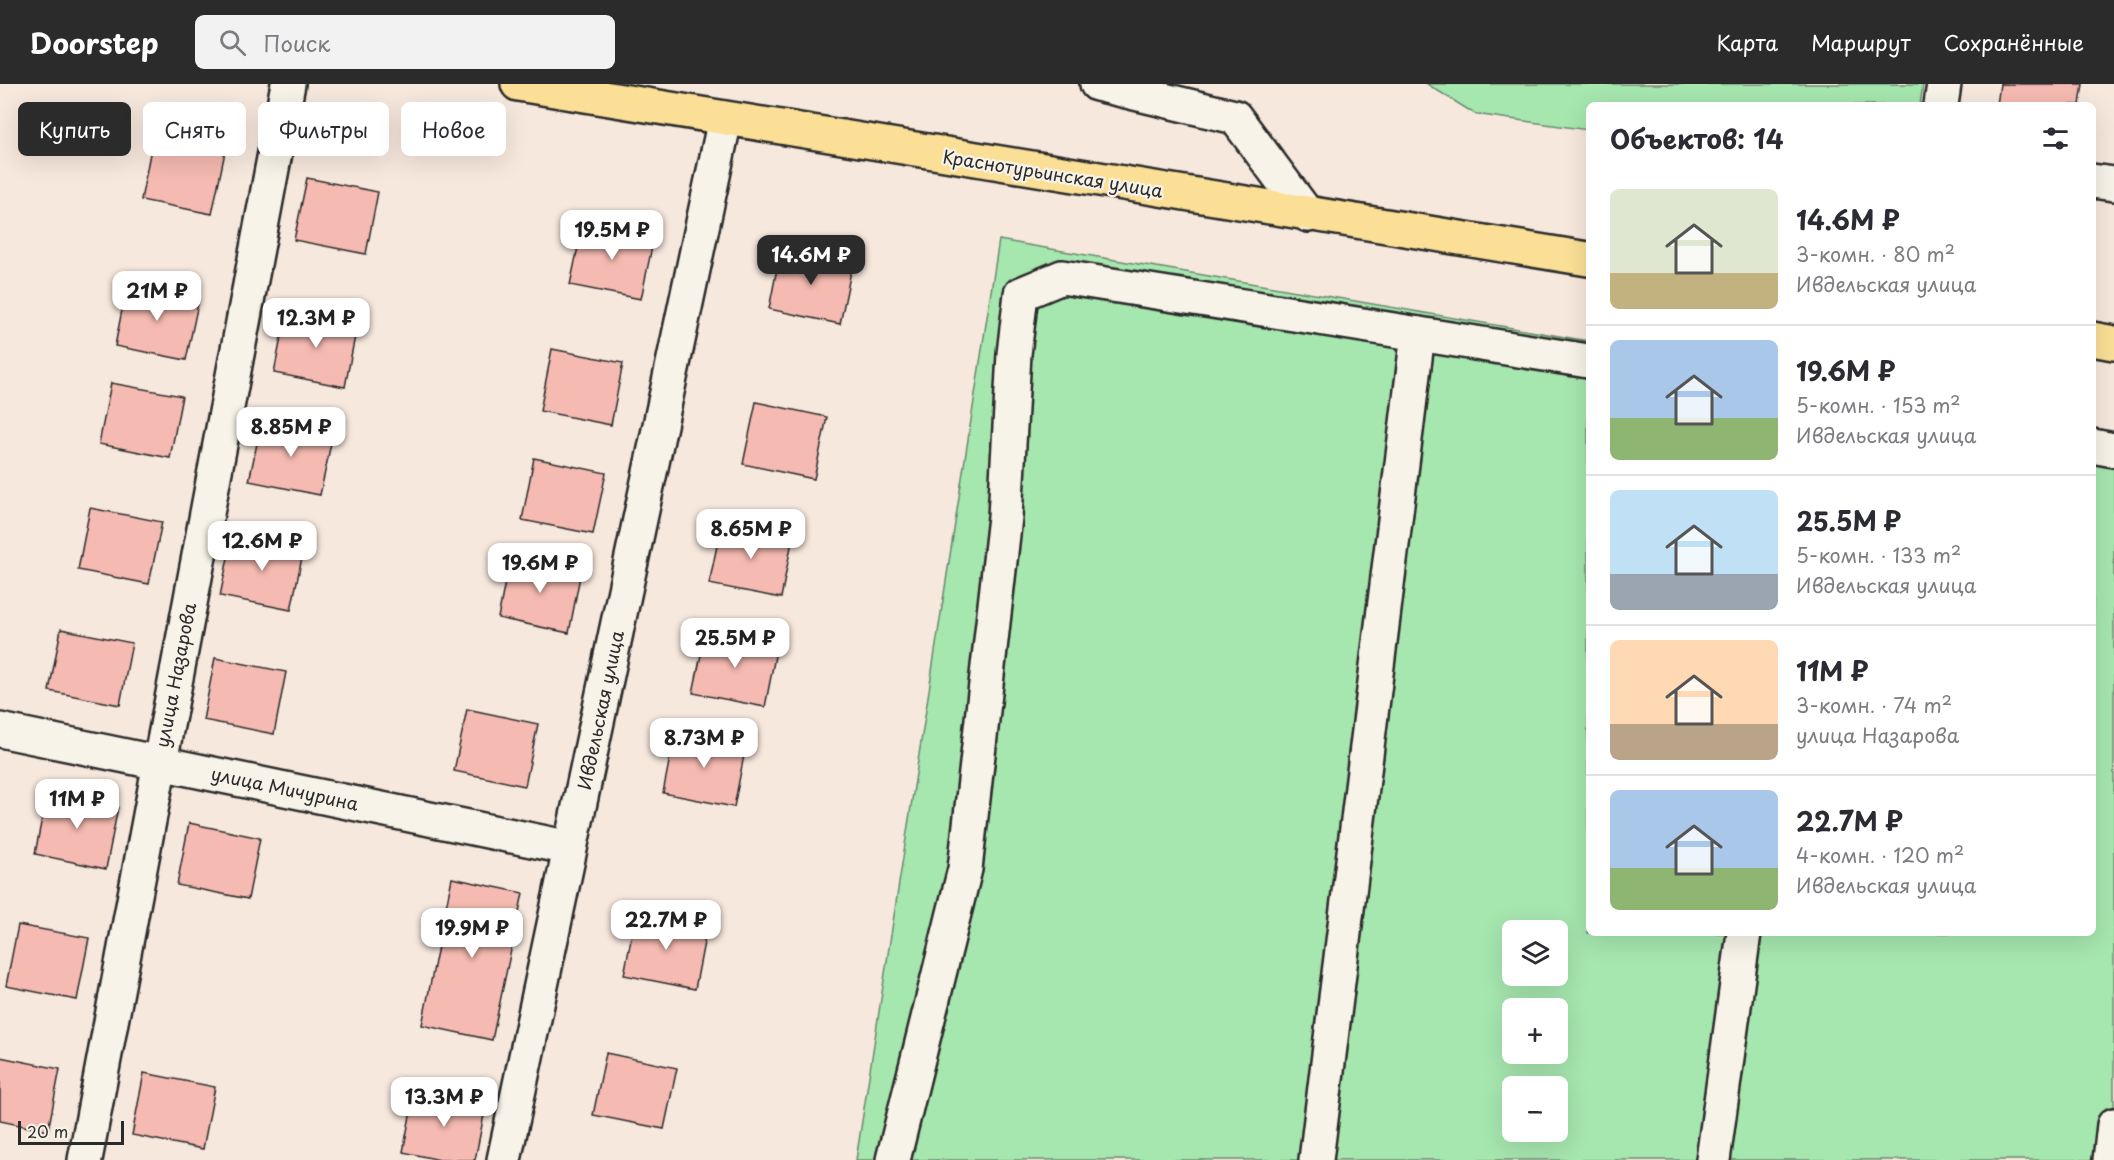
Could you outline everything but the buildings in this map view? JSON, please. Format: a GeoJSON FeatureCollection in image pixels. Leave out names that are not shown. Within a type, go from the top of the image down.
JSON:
{"type":"FeatureCollection","features":[{"type":"Feature","properties":{"kind":"main road","name":"Краснотурьинская улица"},"geometry":{"type":"LineString","coordinates":[[518,84],[635,94],[725,118],[1586,259]]}},
{"type":"Feature","properties":{"kind":"main road"},"geometry":{"type":"LineString","coordinates":[[2096,340],[2114,343]]}},
{"type":"Feature","properties":{"kind":"street","name":"улица Назарова"},"geometry":{"type":"LineString","coordinates":[[85,1160],[288,84]]}},
{"type":"Feature","properties":{"kind":"street"},"geometry":{"type":"LineString","coordinates":[[1097,84],[1235,117],[1308,214]]}},
{"type":"Feature","properties":{"kind":"street"},"geometry":{"type":"LineString","coordinates":[[1941,102],[1944,84]]}},
{"type":"Feature","properties":{"kind":"street","name":"Ивдельская улица"},"geometry":{"type":"LineString","coordinates":[[504,1160],[725,118]]}},
{"type":"Feature","properties":{"kind":"street"},"geometry":{"type":"LineString","coordinates":[[2096,182],[2114,184]]}},
{"type":"Feature","properties":{"kind":"street"},"geometry":{"type":"LineString","coordinates":[[893,1160],[965,869],[1005,517],[1014,354],[1021,294],[1062,277],[1586,361]]}},
{"type":"Feature","properties":{"kind":"street"},"geometry":{"type":"LineString","coordinates":[[1316,1160],[1418,334]]}},
{"type":"Feature","properties":{"kind":"street"},"geometry":{"type":"LineString","coordinates":[[2096,447],[2114,450]]}},
{"type":"Feature","properties":{"kind":"street","name":"улица Мичурина"},"geometry":{"type":"LineString","coordinates":[[0,730],[159,761],[570,848]]}},
{"type":"Feature","properties":{"kind":"street"},"geometry":{"type":"LineString","coordinates":[[1713,1160],[1744,936]]}},
{"type":"Feature","properties":{"kind":"street"},"geometry":{"type":"LineString","coordinates":[[2110,1160],[2114,1125]]}},
{"type":"Feature","properties":{"kind":"green space"},"geometry":{"type":"Polygon","coordinates":[[[1427,84],[1923,84],[1920,102],[1586,102],[1586,130],[1475,114],[1427,84]]]}},
{"type":"Feature","properties":{"kind":"green space"},"geometry":{"type":"Polygon","coordinates":[[[999,240],[1586,341],[1586,936],[2096,936],[2096,429],[2114,432],[2114,1160],[856,1160],[999,240]]]}}]}
